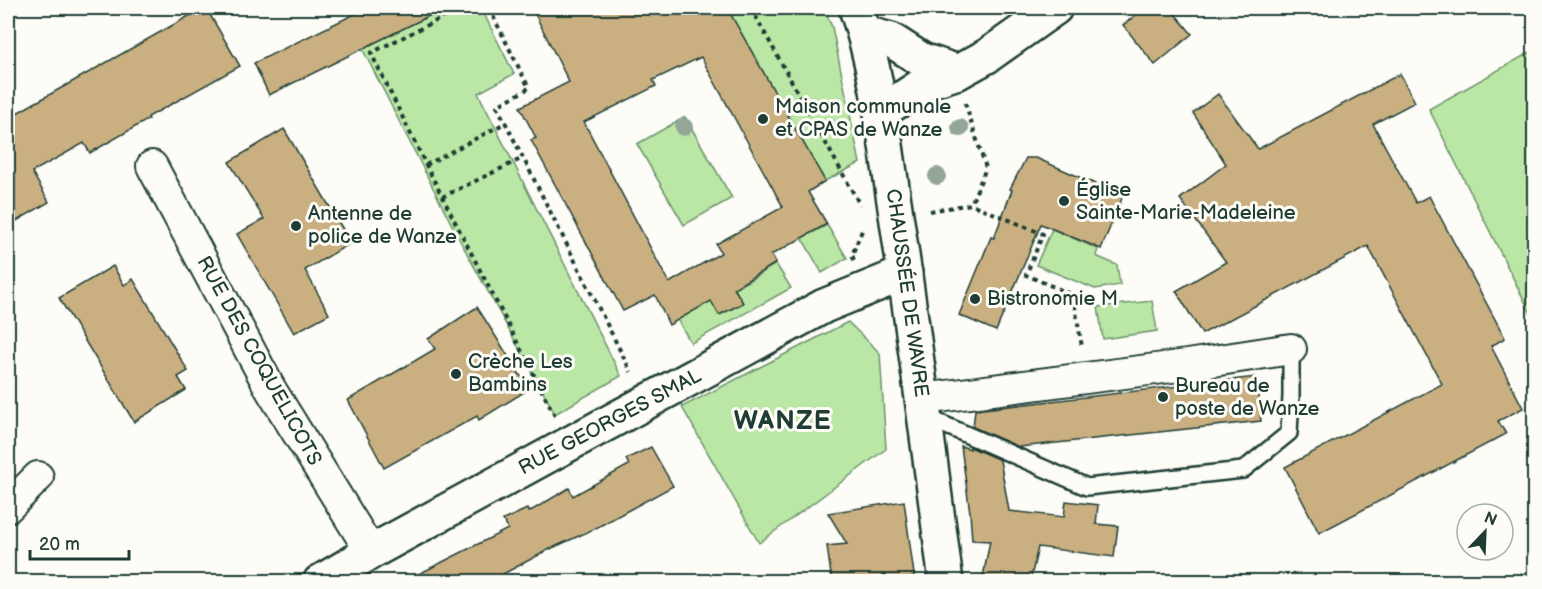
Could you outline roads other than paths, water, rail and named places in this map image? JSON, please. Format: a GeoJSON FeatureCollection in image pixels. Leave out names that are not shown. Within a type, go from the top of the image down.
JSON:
{"type":"FeatureCollection","features":[{"type":"Feature","properties":{"kind":"street"},"geometry":{"type":"LineString","coordinates":[[881,112],[927,82],[958,72],[987,56],[1054,8]]}},
{"type":"Feature","properties":{"kind":"street"},"geometry":{"type":"LineString","coordinates":[[861,20],[922,60],[958,72]]}},
{"type":"Feature","properties":{"kind":"street","name":"CHAUSSÉE DE WAVRE"},"geometry":{"type":"LineString","coordinates":[[861,20],[881,112],[946,582]]}},
{"type":"Feature","properties":{"kind":"street","name":"RUE DES COQUELICOTS"},"geometry":{"type":"LineString","coordinates":[[152,166],[271,390],[370,552]]}},
{"type":"Feature","properties":{"kind":"street","name":"RUE GEORGES SMAL"},"geometry":{"type":"LineString","coordinates":[[320,582],[370,552],[824,306],[905,273]]}},
{"type":"Feature","properties":{"kind":"street"},"geometry":{"type":"LineString","coordinates":[[923,408],[1087,378],[1291,349]]}},
{"type":"Feature","properties":{"kind":"street"},"geometry":{"type":"LineString","coordinates":[[8,507],[38,477]]}},
{"type":"Feature","properties":{"kind":"lane"},"geometry":{"type":"LineString","coordinates":[[923,408],[1087,487],[1243,470],[1289,433],[1291,349]]}},
{"type":"Feature","properties":{"kind":"place","name":"Maison communale et CPAS de Wanze"},"geometry":{"type":"Point","coordinates":[763,119]}},
{"type":"Feature","properties":{"kind":"place","name":"Église Sainte-Marie-Madeleine"},"geometry":{"type":"Point","coordinates":[1064,201]}},
{"type":"Feature","properties":{"kind":"place","name":"Antenne de police de Wanze"},"geometry":{"type":"Point","coordinates":[296,226]}},
{"type":"Feature","properties":{"kind":"place","name":"Bistronomie M"},"geometry":{"type":"Point","coordinates":[975,299]}},
{"type":"Feature","properties":{"kind":"place","name":"Crèche Les Bambins"},"geometry":{"type":"Point","coordinates":[456,374]}},
{"type":"Feature","properties":{"kind":"place","name":"Bureau de poste de Wanze"},"geometry":{"type":"Point","coordinates":[1163,397]}},
{"type":"Feature","properties":{"kind":"district","name":"WANZE"},"geometry":{"type":"Point","coordinates":[783,421]}}]}
